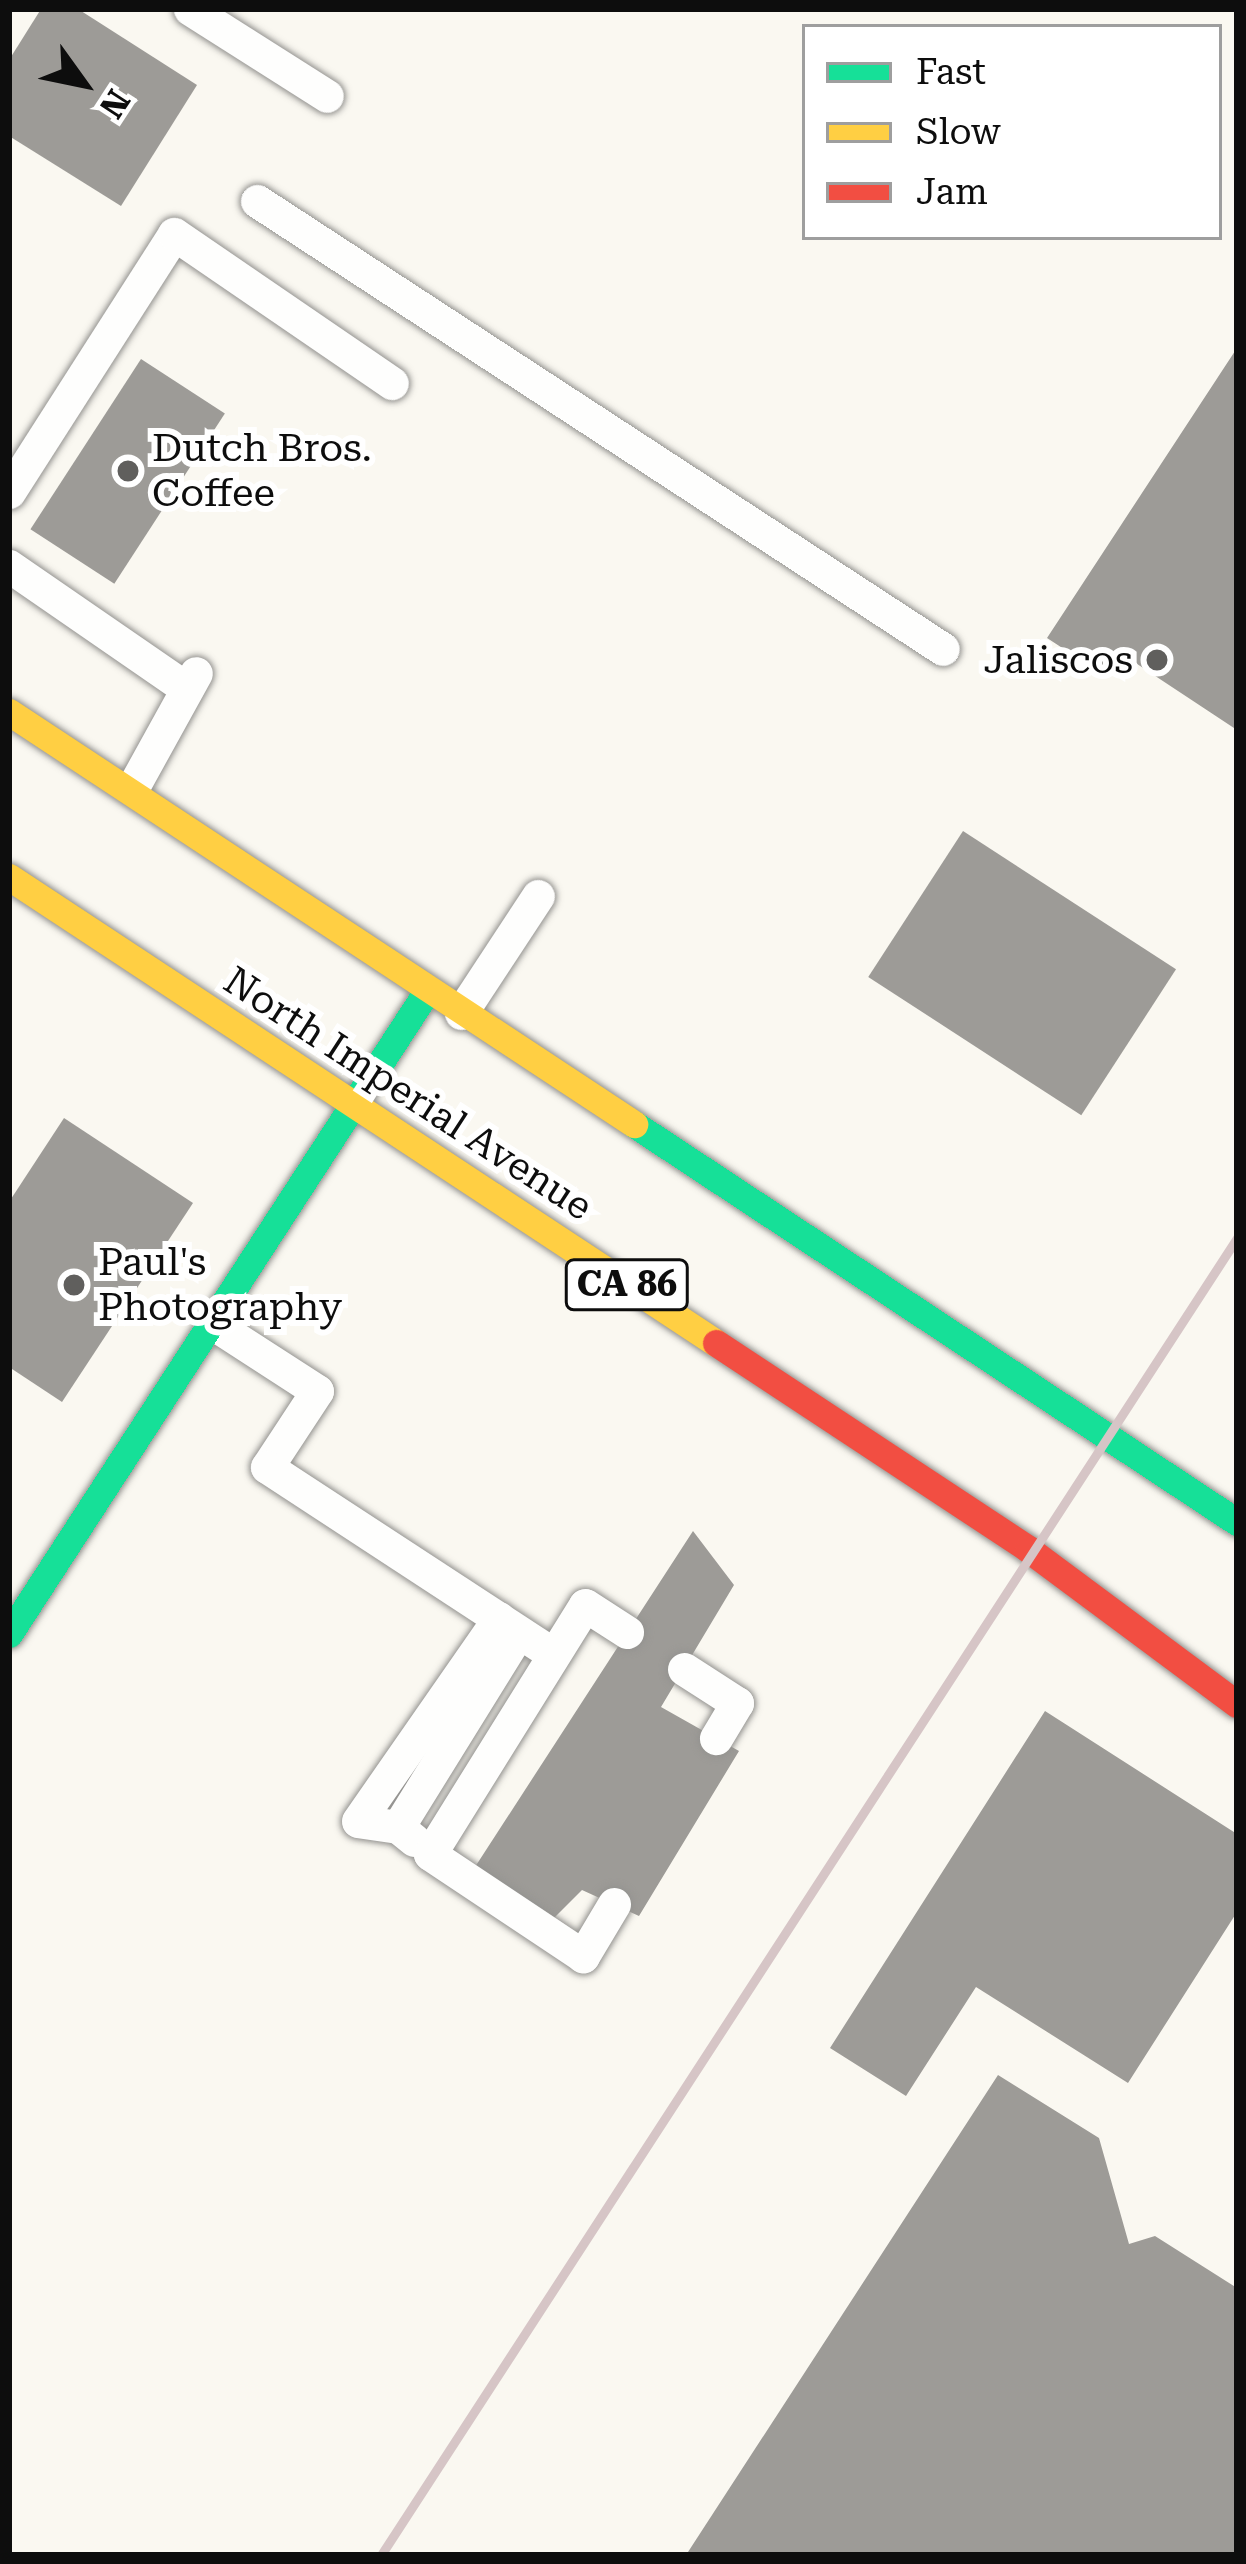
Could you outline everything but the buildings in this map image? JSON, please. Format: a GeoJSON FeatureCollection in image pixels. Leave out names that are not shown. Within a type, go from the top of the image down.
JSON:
{"type":"FeatureCollection","features":[{"type":"Feature","properties":{"kind":"main road"},"geometry":{"type":"LineString","coordinates":[[9,712],[133,787],[461,1013],[1237,1522]]}},
{"type":"Feature","properties":{"kind":"main road","name":"North Imperial Avenue"},"geometry":{"type":"LineString","coordinates":[[9,877],[1028,1549],[1237,1703]]}},
{"type":"Feature","properties":{"kind":"main road"},"geometry":{"type":"LineString","coordinates":[[9,1634],[428,991]]}},
{"type":"Feature","properties":{"kind":"lane"},"geometry":{"type":"LineString","coordinates":[[190,9],[327,96]]}},
{"type":"Feature","properties":{"kind":"lane"},"geometry":{"type":"LineString","coordinates":[[257,201],[943,650]]}},
{"type":"Feature","properties":{"kind":"lane"},"geometry":{"type":"LineString","coordinates":[[9,492],[174,234],[392,383]]}},
{"type":"Feature","properties":{"kind":"lane"},"geometry":{"type":"LineString","coordinates":[[9,566],[192,680],[133,787]]}},
{"type":"Feature","properties":{"kind":"lane"},"geometry":{"type":"LineString","coordinates":[[461,1013],[538,896]]}},
{"type":"Feature","properties":{"kind":"lane"},"geometry":{"type":"LineString","coordinates":[[212,1323],[317,1390],[267,1468],[550,1653]]}},
{"type":"Feature","properties":{"kind":"lane"},"geometry":{"type":"LineString","coordinates":[[430,1854],[550,1653],[585,1605],[627,1632]]}},
{"type":"Feature","properties":{"kind":"lane"},"geometry":{"type":"LineString","coordinates":[[509,1625],[398,1826],[430,1854],[583,1956],[614,1904]]}},
{"type":"Feature","properties":{"kind":"lane"},"geometry":{"type":"LineString","coordinates":[[684,1669],[737,1703],[716,1738]]}},
{"type":"Feature","properties":{"kind":"railway"},"geometry":{"type":"LineString","coordinates":[[381,2555],[1237,1238]]}},
{"type":"Feature","properties":{"kind":"traffic: fast"},"geometry":{"type":"LineString","coordinates":[[9,1634],[427,991]]}},
{"type":"Feature","properties":{"kind":"traffic: fast"},"geometry":{"type":"LineString","coordinates":[[634,1124],[1237,1522]]}},
{"type":"Feature","properties":{"kind":"traffic: slow"},"geometry":{"type":"LineString","coordinates":[[9,712],[634,1124]]}},
{"type":"Feature","properties":{"kind":"traffic: slow"},"geometry":{"type":"LineString","coordinates":[[9,877],[716,1343]]}},
{"type":"Feature","properties":{"kind":"traffic: jam"},"geometry":{"type":"LineString","coordinates":[[716,1343],[1028,1549],[1237,1704]]}},
{"type":"Feature","properties":{"kind":"place","name":"Dutch Bros. Coffee"},"geometry":{"type":"Point","coordinates":[128,471]}},
{"type":"Feature","properties":{"kind":"place","name":"Jaliscos"},"geometry":{"type":"Point","coordinates":[1157,660]}},
{"type":"Feature","properties":{"kind":"place","name":"Paul's Photography"},"geometry":{"type":"Point","coordinates":[74,1285]}}]}
